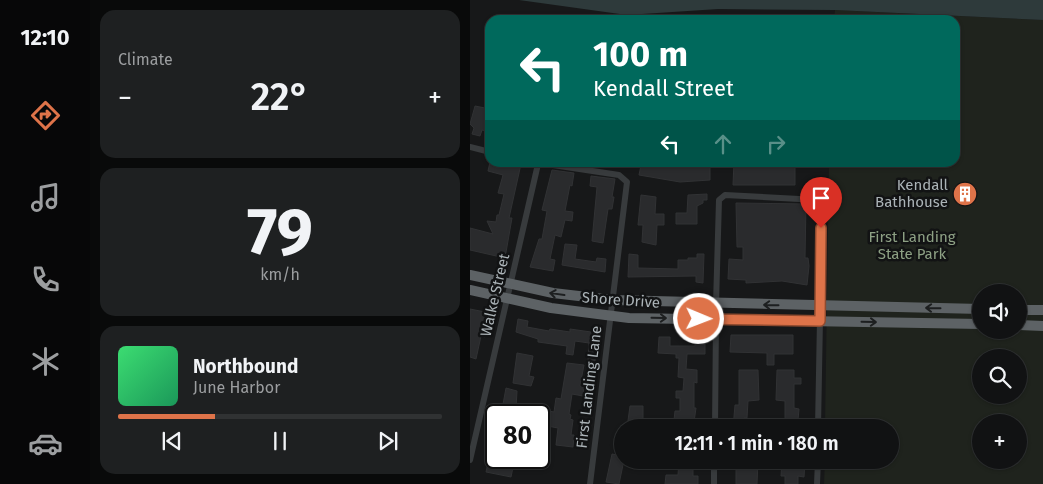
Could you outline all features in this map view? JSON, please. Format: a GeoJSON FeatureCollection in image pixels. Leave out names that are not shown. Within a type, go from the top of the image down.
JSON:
{"type":"FeatureCollection","features":[{"type":"Feature","properties":{"kind":"highway","name":"Shore Drive"},"geometry":{"type":"LineString","coordinates":[[470,275],[553,293],[613,300],[972,309]]}},
{"type":"Feature","properties":{"kind":"highway","name":"Shore Drive"},"geometry":{"type":"LineString","coordinates":[[470,290],[556,309],[611,316],[972,324]]}},
{"type":"Feature","properties":{"kind":"highway"},"geometry":{"type":"LineString","coordinates":[[1027,310],[1043,310]]}},
{"type":"Feature","properties":{"kind":"highway"},"geometry":{"type":"LineString","coordinates":[[1027,325],[1043,326]]}},
{"type":"Feature","properties":{"kind":"street"},"geometry":{"type":"LineString","coordinates":[[470,147],[485,151]]}},
{"type":"Feature","properties":{"kind":"street","name":"Walke Street"},"geometry":{"type":"LineString","coordinates":[[470,460],[507,299],[534,167]]}},
{"type":"Feature","properties":{"kind":"street","name":"First Landing Lane"},"geometry":{"type":"LineString","coordinates":[[572,167],[623,176],[627,182],[590,484]]}},
{"type":"Feature","properties":{"kind":"street"},"geometry":{"type":"LineString","coordinates":[[716,304],[719,200],[725,195],[815,198],[821,203],[818,419]]}},
{"type":"Feature","properties":{"kind":"street"},"geometry":{"type":"LineString","coordinates":[[714,419],[716,319]]}},
{"type":"Feature","properties":{"kind":"street"},"geometry":{"type":"LineString","coordinates":[[714,469],[714,484]]}},
{"type":"Feature","properties":{"kind":"street"},"geometry":{"type":"LineString","coordinates":[[817,484],[818,469]]}},
{"type":"Feature","properties":{"kind":"green space","name":"First Landing State Park"},"geometry":{"type":"Polygon","coordinates":[[[835,10],[939,15],[834,15],[835,10]]]}},
{"type":"Feature","properties":{"kind":"green space","name":"First Landing State Park"},"geometry":{"type":"Polygon","coordinates":[[[960,16],[1043,20],[1043,484],[824,484],[825,469],[899,469],[899,419],[825,419],[829,167],[960,167],[960,16]]]}},
{"type":"Feature","properties":{"kind":"shaded area"},"geometry":{"type":"Polygon","coordinates":[[[519,0],[1043,0],[1043,20],[835,10],[718,9],[627,15],[519,0]]]}},
{"type":"Feature","properties":{"kind":"building"},"geometry":{"type":"Polygon","coordinates":[[[475,106],[485,108],[485,131],[482,130],[480,136],[472,134],[474,128],[470,124],[475,106]]]}},
{"type":"Feature","properties":{"kind":"building"},"geometry":{"type":"Polygon","coordinates":[[[489,167],[520,167],[509,218],[512,218],[505,258],[470,250],[470,228],[493,234],[487,221],[496,222],[504,194],[498,193],[503,175],[488,171],[489,167]]]}},
{"type":"Feature","properties":{"kind":"building"},"geometry":{"type":"Polygon","coordinates":[[[641,167],[710,167],[710,180],[680,182],[639,175],[641,167]]]}},
{"type":"Feature","properties":{"kind":"building"},"geometry":{"type":"Polygon","coordinates":[[[734,167],[795,167],[795,185],[733,185],[734,167]]]}},
{"type":"Feature","properties":{"kind":"building"},"geometry":{"type":"Polygon","coordinates":[[[552,170],[574,173],[565,211],[573,212],[572,221],[565,220],[561,237],[555,235],[550,259],[555,260],[553,271],[530,267],[539,239],[542,239],[547,211],[542,210],[552,170]]]}},
{"type":"Feature","properties":{"kind":"building"},"geometry":{"type":"Polygon","coordinates":[[[591,176],[615,179],[612,209],[608,209],[603,243],[592,241],[597,187],[590,186],[591,176]]]}},
{"type":"Feature","properties":{"kind":"building","name":"Kendall Bathhouse"},"geometry":{"type":"Polygon","coordinates":[[[959,187],[974,192],[970,200],[956,195],[959,187]]]}},
{"type":"Feature","properties":{"kind":"building"},"geometry":{"type":"Polygon","coordinates":[[[707,194],[707,200],[703,200],[703,203],[697,206],[697,224],[676,224],[676,213],[687,213],[688,195],[707,194]]]}},
{"type":"Feature","properties":{"kind":"building"},"geometry":{"type":"Polygon","coordinates":[[[641,195],[656,197],[655,214],[664,214],[664,225],[657,225],[656,245],[642,242],[643,225],[638,225],[641,195]]]}},
{"type":"Feature","properties":{"kind":"building"},"geometry":{"type":"Polygon","coordinates":[[[736,203],[806,204],[805,258],[808,258],[809,266],[807,285],[782,281],[746,283],[746,280],[728,279],[729,259],[743,260],[743,247],[737,247],[736,203]]]}},
{"type":"Feature","properties":{"kind":"building"},"geometry":{"type":"Polygon","coordinates":[[[565,244],[577,245],[575,259],[596,262],[597,258],[606,259],[605,272],[562,265],[565,244]]]}},
{"type":"Feature","properties":{"kind":"building"},"geometry":{"type":"Polygon","coordinates":[[[629,254],[638,255],[638,268],[678,269],[678,260],[697,258],[697,254],[704,254],[703,283],[696,282],[696,276],[628,277],[629,254]]]}},
{"type":"Feature","properties":{"kind":"building"},"geometry":{"type":"Polygon","coordinates":[[[470,309],[490,313],[485,337],[481,336],[476,359],[470,357],[470,309]]]}},
{"type":"Feature","properties":{"kind":"building"},"geometry":{"type":"Polygon","coordinates":[[[518,319],[528,321],[527,327],[549,331],[550,329],[570,332],[570,329],[598,333],[595,361],[588,360],[589,343],[575,341],[573,355],[566,354],[567,346],[538,342],[538,339],[516,332],[518,319]]]}},
{"type":"Feature","properties":{"kind":"building"},"geometry":{"type":"Polygon","coordinates":[[[731,335],[793,335],[793,354],[774,354],[774,365],[767,365],[767,353],[730,352],[731,335]]]}},
{"type":"Feature","properties":{"kind":"building"},"geometry":{"type":"Polygon","coordinates":[[[659,337],[670,337],[670,346],[695,346],[695,342],[705,342],[705,354],[687,354],[686,369],[697,370],[697,383],[694,382],[694,408],[696,408],[694,419],[674,419],[675,411],[680,411],[680,398],[676,398],[676,391],[683,391],[684,378],[678,377],[679,358],[676,358],[676,354],[658,353],[659,337]]]}},
{"type":"Feature","properties":{"kind":"building"},"geometry":{"type":"Polygon","coordinates":[[[517,353],[533,356],[529,376],[534,377],[531,386],[513,383],[517,353]]]}},
{"type":"Feature","properties":{"kind":"building"},"geometry":{"type":"Polygon","coordinates":[[[567,363],[584,365],[580,386],[584,387],[583,396],[572,394],[569,414],[571,415],[570,419],[573,420],[571,435],[574,435],[573,447],[556,445],[558,428],[550,427],[550,411],[554,412],[556,398],[561,399],[567,363]]]}},
{"type":"Feature","properties":{"kind":"building"},"geometry":{"type":"Polygon","coordinates":[[[739,370],[758,370],[759,400],[748,401],[747,418],[734,419],[735,405],[739,405],[739,370]]]}},
{"type":"Feature","properties":{"kind":"building"},"geometry":{"type":"Polygon","coordinates":[[[777,370],[794,370],[794,378],[801,378],[801,384],[794,384],[794,408],[799,409],[798,419],[785,419],[785,401],[776,400],[777,370]]]}},
{"type":"Feature","properties":{"kind":"building"},"geometry":{"type":"Polygon","coordinates":[[[506,388],[517,391],[516,404],[503,404],[506,388]]]}},
{"type":"Feature","properties":{"kind":"building"},"geometry":{"type":"Polygon","coordinates":[[[630,406],[643,406],[643,419],[628,419],[630,406]]]}},
{"type":"Feature","properties":{"kind":"building"},"geometry":{"type":"Polygon","coordinates":[[[612,454],[614,454],[614,469],[622,469],[619,484],[606,482],[612,454]]]}},
{"type":"Feature","properties":{"kind":"building"},"geometry":{"type":"Polygon","coordinates":[[[487,469],[513,469],[511,477],[486,472],[487,469]]]}},
{"type":"Feature","properties":{"kind":"building"},"geometry":{"type":"Polygon","coordinates":[[[678,469],[693,469],[693,476],[698,476],[698,484],[665,484],[666,475],[678,475],[678,469]]]}},
{"type":"Feature","properties":{"kind":"building"},"geometry":{"type":"Polygon","coordinates":[[[736,469],[758,469],[757,484],[736,484],[736,469]]]}},
{"type":"Feature","properties":{"kind":"building"},"geometry":{"type":"Polygon","coordinates":[[[781,469],[805,469],[804,477],[798,476],[798,484],[785,484],[785,476],[781,476],[781,469]]]}},
{"type":"Feature","properties":{"kind":"place","name":"Kendall Bathhouse"},"geometry":{"type":"Point","coordinates":[965,194]}},
{"type":"Feature","properties":{"kind":"route"},"geometry":{"type":"LineString","coordinates":[[699,319],[820,321],[821,228]]}}]}
